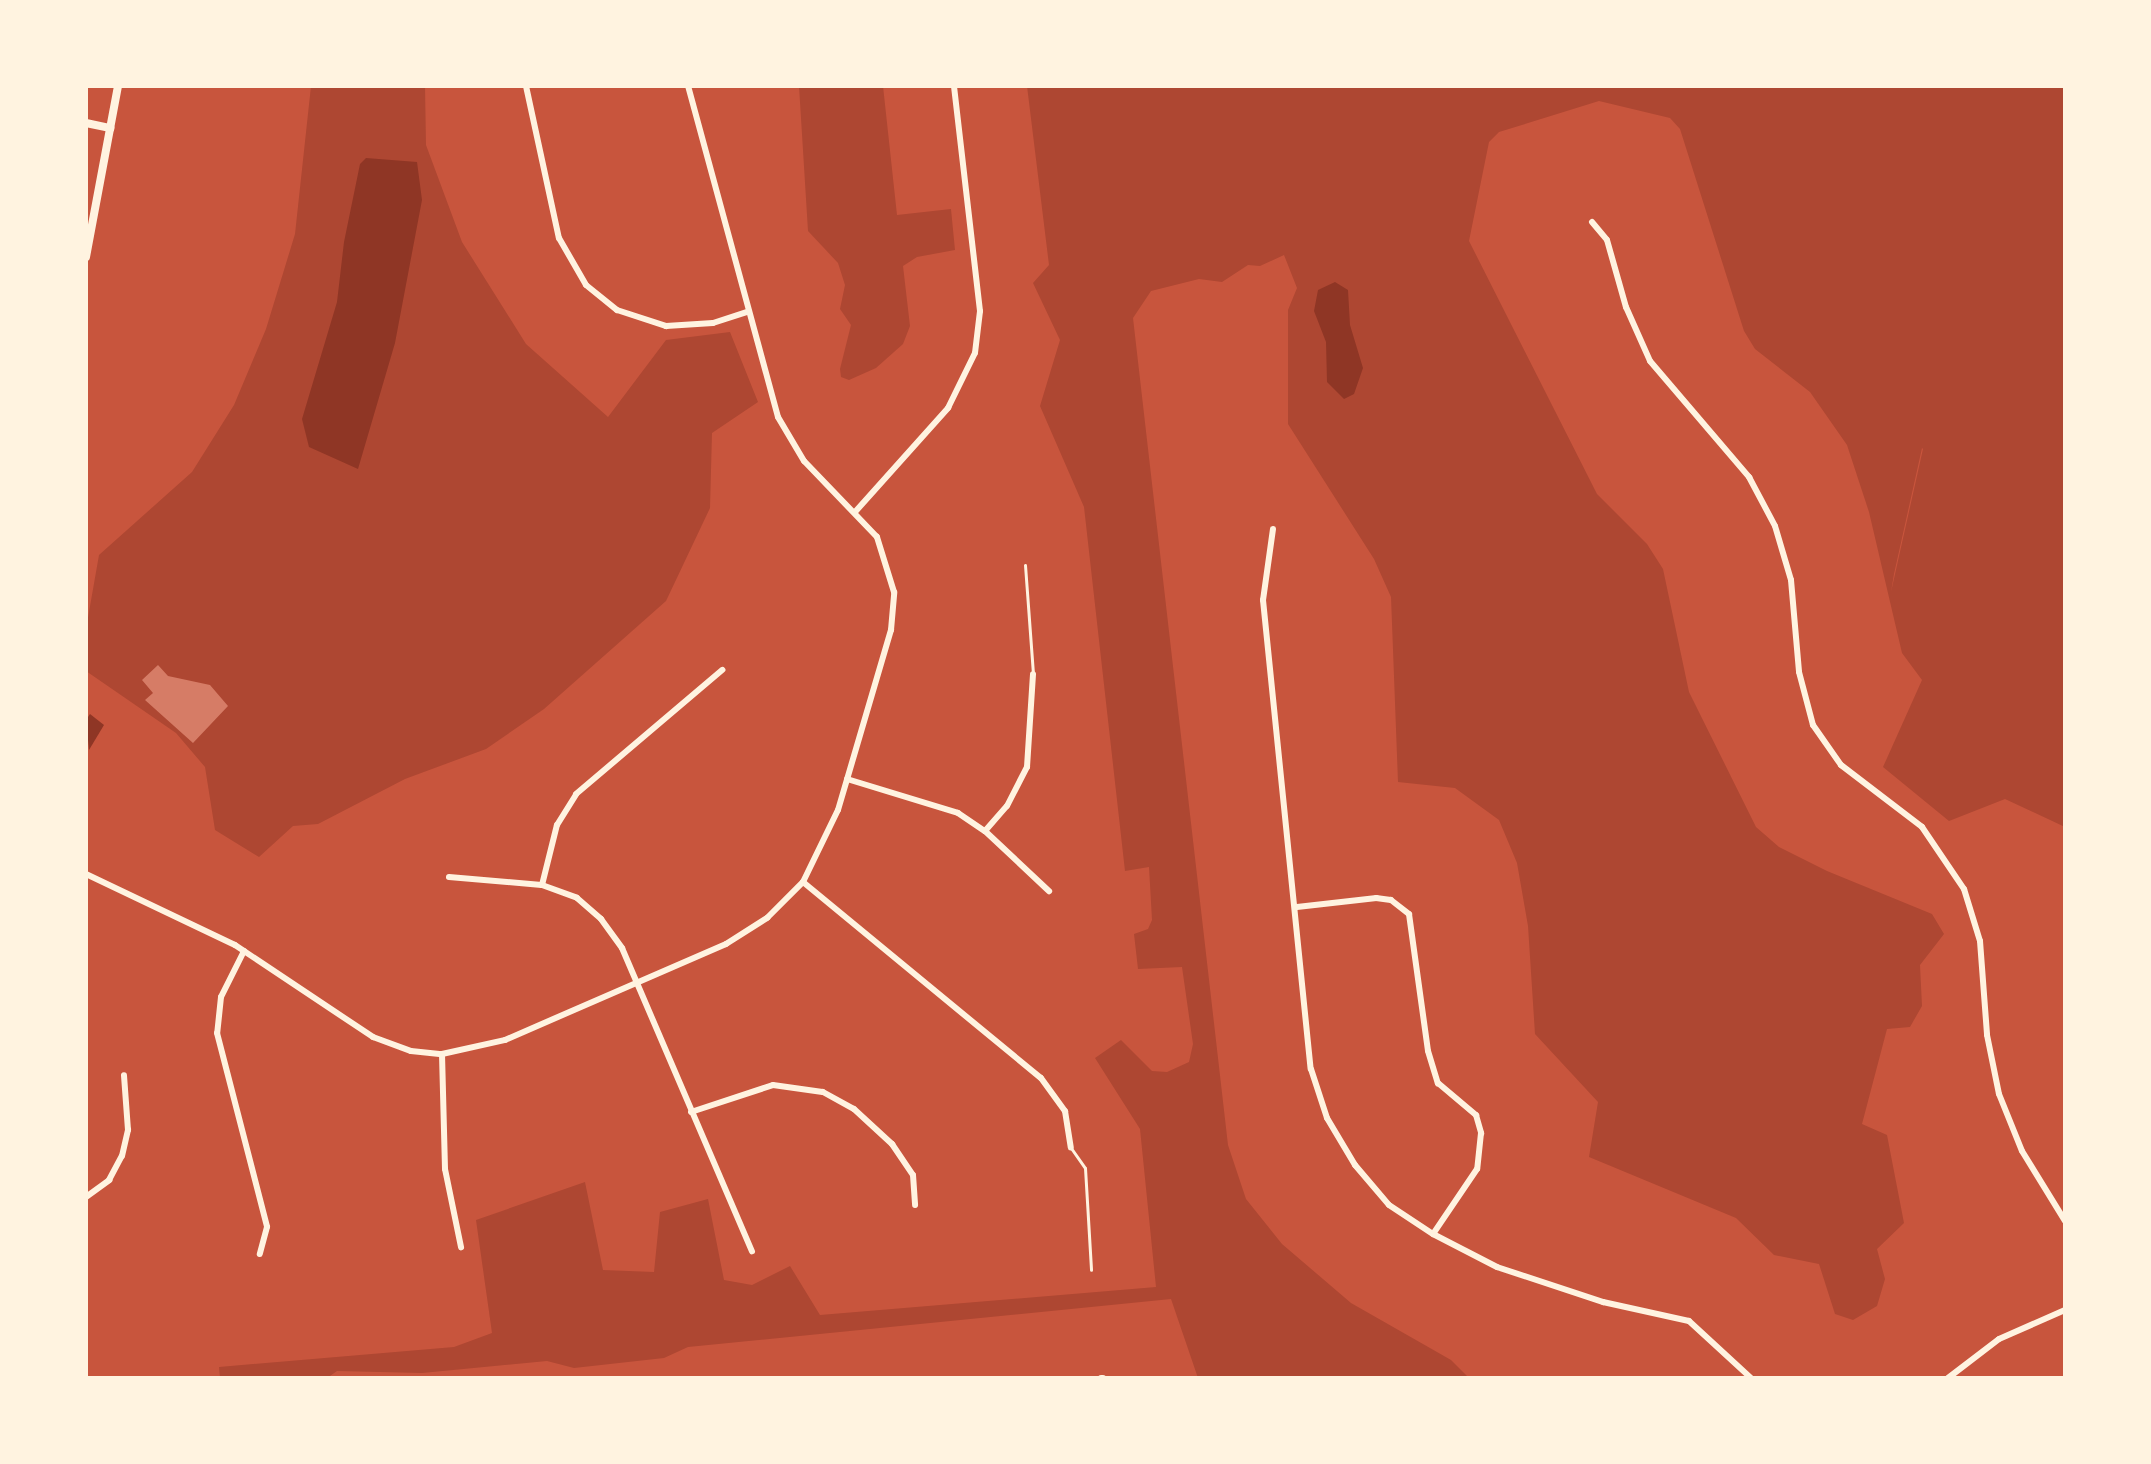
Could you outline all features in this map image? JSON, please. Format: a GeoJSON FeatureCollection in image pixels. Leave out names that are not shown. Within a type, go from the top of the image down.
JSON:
{"type":"FeatureCollection","features":[{"type":"Feature","properties":{"kind":"main road"},"geometry":{"type":"LineString","coordinates":[[86,257],[118,86]]}},
{"type":"Feature","properties":{"kind":"main road"},"geometry":{"type":"LineString","coordinates":[[86,123],[110,128]]}},
{"type":"Feature","properties":{"kind":"street"},"geometry":{"type":"LineString","coordinates":[[526,86],[559,238],[586,285],[617,310],[666,326],[713,323],[747,312]]}},
{"type":"Feature","properties":{"kind":"street"},"geometry":{"type":"LineString","coordinates":[[86,874],[244,951],[373,1037],[411,1051],[442,1054],[505,1040],[747,933],[803,882],[822,850],[847,779],[894,611],[884,550],[855,512],[821,481],[790,440],[769,393],[688,86]]}},
{"type":"Feature","properties":{"kind":"street"},"geometry":{"type":"LineString","coordinates":[[855,512],[948,408],[975,353],[980,311],[954,86]]}},
{"type":"Feature","properties":{"kind":"street"},"geometry":{"type":"LineString","coordinates":[[1592,222],[1607,240],[1626,307],[1650,361],[1749,477],[1775,526],[1791,580],[1799,672],[1813,725],[1841,765],[1922,827],[1964,889],[1980,941],[1987,1035],[1999,1094],[2022,1151],[2065,1221]]}},
{"type":"Feature","properties":{"kind":"street"},"geometry":{"type":"LineString","coordinates":[[1273,529],[1263,600],[1297,907],[1311,1069],[1327,1118],[1355,1165],[1389,1205],[1433,1234],[1497,1267],[1603,1302],[1689,1321],[1751,1378]]}},
{"type":"Feature","properties":{"kind":"street"},"geometry":{"type":"LineString","coordinates":[[542,885],[557,825],[576,794],[722,670]]}},
{"type":"Feature","properties":{"kind":"street"},"geometry":{"type":"LineString","coordinates":[[985,831],[1007,806],[1027,767],[1033,674]]}},
{"type":"Feature","properties":{"kind":"street"},"geometry":{"type":"LineString","coordinates":[[847,779],[941,806],[985,831],[1049,891]]}},
{"type":"Feature","properties":{"kind":"street"},"geometry":{"type":"LineString","coordinates":[[449,877],[542,885],[577,898],[601,919],[636,982],[752,1251]]}},
{"type":"Feature","properties":{"kind":"street"},"geometry":{"type":"LineString","coordinates":[[803,882],[1041,1078],[1065,1111],[1071,1148]]}},
{"type":"Feature","properties":{"kind":"street"},"geometry":{"type":"LineString","coordinates":[[1297,907],[1376,898],[1391,900],[1409,914],[1428,1051],[1438,1083],[1476,1115],[1481,1133],[1477,1169],[1433,1234]]}},
{"type":"Feature","properties":{"kind":"street"},"geometry":{"type":"LineString","coordinates":[[244,951],[221,997],[217,1033],[267,1227],[260,1254]]}},
{"type":"Feature","properties":{"kind":"street"},"geometry":{"type":"LineString","coordinates":[[442,1054],[446,1186],[461,1247]]}},
{"type":"Feature","properties":{"kind":"street"},"geometry":{"type":"LineString","coordinates":[[86,1197],[109,1180],[122,1156],[128,1130],[124,1075]]}},
{"type":"Feature","properties":{"kind":"street"},"geometry":{"type":"LineString","coordinates":[[691,1112],[773,1085],[823,1092],[854,1109],[892,1144],[913,1175],[915,1205]]}},
{"type":"Feature","properties":{"kind":"street"},"geometry":{"type":"LineString","coordinates":[[1948,1378],[1999,1339],[2065,1310]]}},
{"type":"Feature","properties":{"kind":"lane"},"geometry":{"type":"LineString","coordinates":[[1025,565],[1033,674]]}},
{"type":"Feature","properties":{"kind":"lane"},"geometry":{"type":"LineString","coordinates":[[1071,1148],[1085,1168],[1091,1270]]}},
{"type":"Feature","properties":{"kind":"shaded area"},"geometry":{"type":"Polygon","coordinates":[[[311,86],[425,86],[426,145],[462,242],[526,344],[608,417],[666,340],[730,332],[758,402],[712,433],[710,508],[666,601],[544,709],[486,749],[405,779],[318,824],[293,826],[259,857],[215,830],[205,767],[176,733],[86,671],[86,629],[99,555],[192,472],[234,405],[266,329],[295,234],[311,86]]]}},
{"type":"Feature","properties":{"kind":"shaded area"},"geometry":{"type":"Polygon","coordinates":[[[799,86],[883,86],[897,215],[951,209],[955,250],[917,257],[903,266],[910,326],[903,344],[876,368],[849,380],[841,377],[840,369],[851,325],[840,309],[845,285],[838,263],[808,231],[799,86]]]}},
{"type":"Feature","properties":{"kind":"shaded area"},"geometry":{"type":"Polygon","coordinates":[[[1027,86],[2065,86],[2065,827],[2005,799],[1949,821],[1883,767],[1922,680],[1902,653],[1869,512],[1847,445],[1810,392],[1755,349],[1744,331],[1680,129],[1670,118],[1599,101],[1499,132],[1489,142],[1469,241],[1597,494],[1647,544],[1663,569],[1689,692],[1756,827],[1779,847],[1827,871],[1932,914],[1944,934],[1920,965],[1922,1006],[1910,1027],[1887,1029],[1862,1124],[1887,1135],[1904,1223],[1877,1249],[1885,1279],[1877,1306],[1853,1320],[1835,1314],[1819,1264],[1774,1255],[1736,1218],[1589,1157],[1598,1102],[1535,1034],[1528,926],[1517,863],[1499,820],[1455,788],[1398,782],[1391,597],[1374,559],[1288,424],[1288,310],[1297,288],[1284,255],[1260,266],[1248,265],[1222,282],[1199,279],[1151,291],[1133,318],[1228,1145],[1246,1199],[1282,1244],[1351,1303],[1451,1360],[1469,1378],[1198,1378],[1171,1299],[688,1347],[664,1358],[574,1368],[547,1361],[422,1373],[337,1371],[327,1378],[220,1378],[219,1367],[454,1347],[492,1333],[476,1220],[585,1182],[603,1270],[654,1272],[660,1212],[708,1199],[724,1280],[752,1285],[790,1266],[820,1315],[1156,1287],[1140,1129],[1095,1058],[1121,1040],[1152,1071],[1167,1072],[1189,1062],[1193,1044],[1182,967],[1138,969],[1134,934],[1148,929],[1152,920],[1149,867],[1125,871],[1084,507],[1040,406],[1060,340],[1033,283],[1049,265],[1027,86]],[[1922,448],[1891,592],[1923,449],[1922,448]]]}},
{"type":"Feature","properties":{"kind":"shaded area"},"geometry":{"type":"Polygon","coordinates":[[[366,158],[417,162],[422,200],[395,343],[358,469],[309,447],[302,419],[337,302],[344,242],[360,164],[366,158]]]}},
{"type":"Feature","properties":{"kind":"shaded area"},"geometry":{"type":"Polygon","coordinates":[[[1335,282],[1348,290],[1350,325],[1363,368],[1354,394],[1344,399],[1327,382],[1326,342],[1314,311],[1318,290],[1335,282]]]}},
{"type":"Feature","properties":{"kind":"shaded area"},"geometry":{"type":"Polygon","coordinates":[[[90,714],[104,725],[89,750],[86,720],[90,714]]]}},
{"type":"Feature","properties":{"kind":"building"},"geometry":{"type":"Polygon","coordinates":[[[158,665],[168,676],[210,685],[228,706],[193,743],[145,700],[153,693],[142,680],[158,665]]]}}]}
